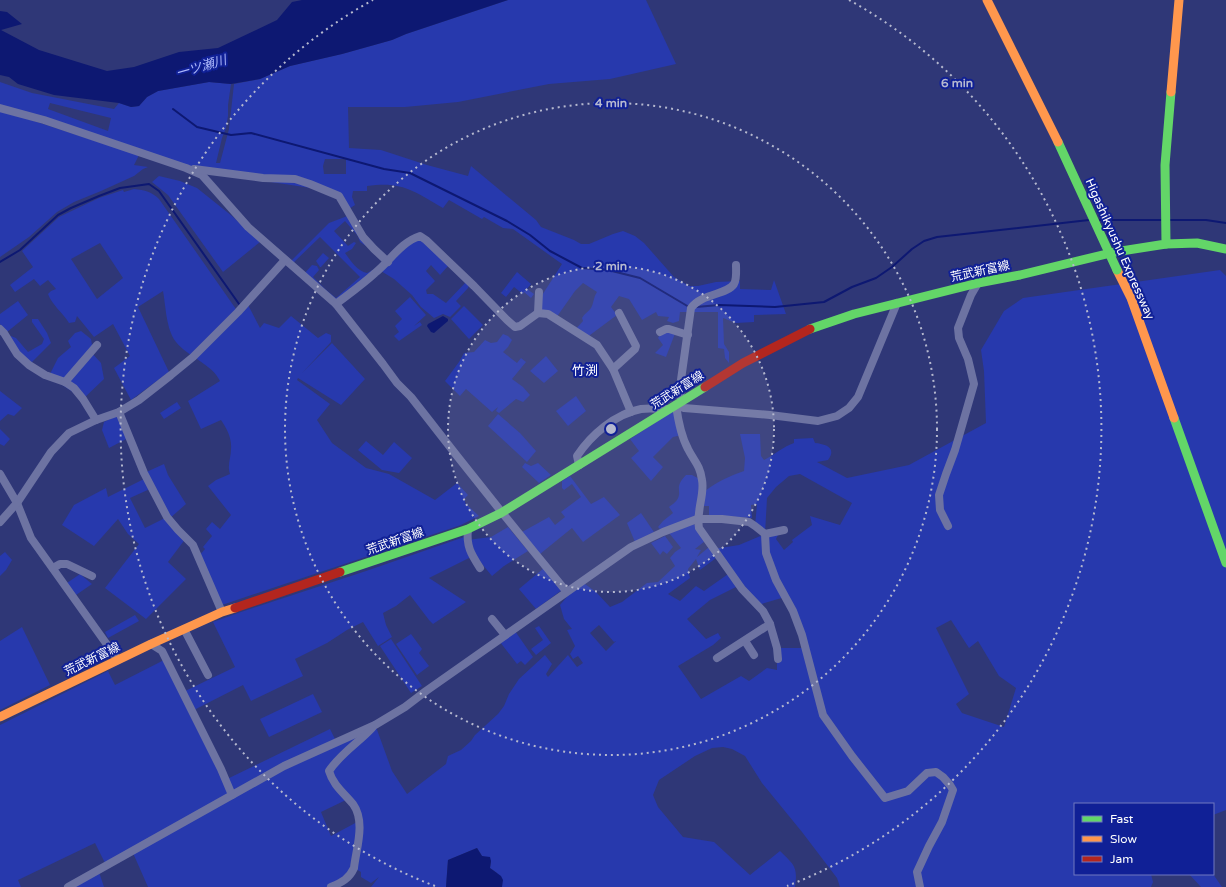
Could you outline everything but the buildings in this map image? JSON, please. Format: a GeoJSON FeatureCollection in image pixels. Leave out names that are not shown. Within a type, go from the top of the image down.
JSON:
{"type":"FeatureCollection","features":[{"type":"Feature","properties":{"kind":"main road","name":"Higashikyushu Expressway"},"geometry":{"type":"LineString","coordinates":[[987,0],[1056,137],[1131,298],[1226,563]]}},
{"type":"Feature","properties":{"kind":"main road"},"geometry":{"type":"LineString","coordinates":[[1166,244],[1165,165],[1179,0]]}},
{"type":"Feature","properties":{"kind":"main road","name":"荒武新富線"},"geometry":{"type":"LineString","coordinates":[[0,717],[151,644],[222,612],[468,529],[501,512],[579,466],[743,363],[805,331],[854,314],[896,303],[978,283],[1020,276],[1115,252],[1166,244],[1197,243],[1226,249]]}},
{"type":"Feature","properties":{"kind":"street"},"geometry":{"type":"LineString","coordinates":[[0,108],[44,120],[186,168],[202,176],[248,227],[336,304],[397,384],[411,397],[501,512],[566,591]]}},
{"type":"Feature","properties":{"kind":"street"},"geometry":{"type":"LineString","coordinates":[[186,168],[263,178],[296,179],[339,196],[362,237],[388,262]]}},
{"type":"Feature","properties":{"kind":"street"},"geometry":{"type":"LineString","coordinates":[[336,304],[388,262],[398,250],[411,239],[420,236],[426,240],[507,320],[515,326],[520,326],[538,313],[548,314],[596,345],[613,369],[631,412]]}},
{"type":"Feature","properties":{"kind":"street"},"geometry":{"type":"LineString","coordinates":[[0,522],[17,504],[51,452],[69,433],[96,420],[119,412],[139,400],[193,357],[238,312],[285,260]]}},
{"type":"Feature","properties":{"kind":"street"},"geometry":{"type":"LineString","coordinates":[[736,265],[735,283],[730,288],[696,302],[692,308],[680,387],[675,405],[684,440],[688,449],[695,458],[703,481],[697,519],[699,528],[742,589],[764,611],[770,624],[777,648],[778,659]]}},
{"type":"Feature","properties":{"kind":"street"},"geometry":{"type":"LineString","coordinates":[[948,526],[940,510],[939,495],[955,450],[974,384],[968,359],[959,338],[958,328],[970,295],[978,283]]}},
{"type":"Feature","properties":{"kind":"street"},"geometry":{"type":"LineString","coordinates":[[538,313],[539,292]]}},
{"type":"Feature","properties":{"kind":"street"},"geometry":{"type":"LineString","coordinates":[[579,466],[577,456],[595,434],[619,418],[631,412],[642,409],[675,405],[684,408],[770,415],[818,421],[837,416],[849,408],[858,397],[896,303]]}},
{"type":"Feature","properties":{"kind":"street"},"geometry":{"type":"LineString","coordinates":[[613,369],[636,349],[636,346],[619,313]]}},
{"type":"Feature","properties":{"kind":"street"},"geometry":{"type":"LineString","coordinates":[[0,329],[17,354],[29,364],[45,375],[65,382],[74,388],[96,420]]}},
{"type":"Feature","properties":{"kind":"street"},"geometry":{"type":"LineString","coordinates":[[660,332],[669,329],[688,335]]}},
{"type":"Feature","properties":{"kind":"street"},"geometry":{"type":"LineString","coordinates":[[65,382],[96,345]]}},
{"type":"Feature","properties":{"kind":"street"},"geometry":{"type":"LineString","coordinates":[[119,412],[144,473],[167,517],[193,545],[222,612]]}},
{"type":"Feature","properties":{"kind":"street"},"geometry":{"type":"LineString","coordinates":[[0,474],[17,504],[31,538],[118,660]]}},
{"type":"Feature","properties":{"kind":"street"},"geometry":{"type":"LineString","coordinates":[[68,887],[284,766],[375,725],[405,707],[566,591],[632,547],[663,532],[697,519],[722,519],[749,522],[765,534],[766,553],[776,580],[793,612],[802,635],[823,714],[852,756],[885,798],[908,791],[927,773],[936,772],[943,777],[954,790],[942,822],[917,872],[920,887]]}},
{"type":"Feature","properties":{"kind":"street"},"geometry":{"type":"LineString","coordinates":[[468,529],[467,540],[469,549],[480,568]]}},
{"type":"Feature","properties":{"kind":"street"},"geometry":{"type":"LineString","coordinates":[[765,534],[784,530]]}},
{"type":"Feature","properties":{"kind":"street"},"geometry":{"type":"LineString","coordinates":[[53,568],[60,564],[67,564],[92,576]]}},
{"type":"Feature","properties":{"kind":"street"},"geometry":{"type":"LineString","coordinates":[[492,619],[505,635]]}},
{"type":"Feature","properties":{"kind":"street"},"geometry":{"type":"LineString","coordinates":[[717,658],[770,624]]}},
{"type":"Feature","properties":{"kind":"street"},"geometry":{"type":"LineString","coordinates":[[184,629],[208,675]]}},
{"type":"Feature","properties":{"kind":"street"},"geometry":{"type":"LineString","coordinates":[[745,641],[754,655]]}},
{"type":"Feature","properties":{"kind":"street"},"geometry":{"type":"LineString","coordinates":[[151,644],[162,651],[221,769],[232,795]]}},
{"type":"Feature","properties":{"kind":"street"},"geometry":{"type":"LineString","coordinates":[[331,887],[344,881],[351,875],[354,868],[359,822],[356,809],[332,780],[329,772],[333,765],[375,725]]}},
{"type":"Feature","properties":{"kind":"shaded area"},"geometry":{"type":"Polygon","coordinates":[[[508,0],[646,0],[676,64],[610,79],[549,84],[458,102],[405,107],[348,107],[349,148],[381,150],[427,165],[468,176],[471,166],[536,220],[541,227],[581,244],[589,244],[623,231],[635,236],[644,243],[674,277],[689,286],[698,286],[716,282],[740,281],[740,289],[771,290],[774,280],[786,314],[754,315],[754,322],[736,323],[723,318],[724,344],[729,352],[729,363],[725,358],[724,349],[718,348],[718,312],[680,312],[679,321],[673,323],[667,321],[669,317],[658,316],[656,312],[642,320],[629,299],[619,296],[611,307],[617,315],[586,338],[575,330],[583,321],[582,318],[591,308],[597,292],[583,283],[575,291],[556,318],[538,313],[539,300],[562,264],[513,229],[503,228],[484,217],[482,219],[449,200],[443,208],[415,192],[399,186],[367,186],[367,191],[353,191],[352,197],[355,205],[347,210],[339,196],[311,188],[204,172],[187,165],[0,105],[0,82],[32,93],[114,109],[119,103],[131,107],[139,106],[147,97],[158,91],[209,82],[231,84],[226,128],[216,163],[220,163],[229,129],[234,84],[260,79],[290,66],[342,54],[392,40],[508,0]],[[50,103],[48,109],[108,131],[111,118],[50,103]],[[325,159],[323,166],[324,174],[346,174],[346,159],[325,159]]]}},
{"type":"Feature","properties":{"kind":"shaded area"},"geometry":{"type":"Polygon","coordinates":[[[0,110],[139,155],[134,165],[148,167],[134,176],[74,202],[57,212],[29,237],[0,257],[0,110]]]}},
{"type":"Feature","properties":{"kind":"shaded area"},"geometry":{"type":"Polygon","coordinates":[[[159,176],[180,181],[197,188],[232,216],[260,242],[223,272],[168,195],[152,182],[159,176]]]}},
{"type":"Feature","properties":{"kind":"shaded area"},"geometry":{"type":"Polygon","coordinates":[[[134,189],[142,190],[151,193],[159,199],[238,312],[247,303],[260,328],[264,323],[279,328],[291,316],[318,338],[326,333],[331,335],[331,342],[302,373],[332,343],[365,379],[341,405],[298,378],[297,380],[330,404],[317,420],[332,443],[366,468],[389,474],[435,500],[457,483],[468,495],[465,498],[465,503],[479,516],[461,525],[219,606],[198,557],[205,549],[203,547],[212,536],[206,529],[212,522],[220,529],[231,515],[208,486],[216,480],[230,474],[231,441],[221,420],[201,429],[188,401],[220,381],[206,365],[187,352],[176,342],[168,324],[163,291],[138,307],[169,372],[131,400],[114,368],[130,356],[113,324],[94,337],[77,316],[75,322],[69,323],[48,294],[56,289],[48,280],[40,286],[34,279],[15,292],[10,285],[33,267],[22,251],[59,217],[99,198],[123,190],[124,192],[134,189]],[[100,243],[71,259],[97,299],[123,278],[100,243]]]}},
{"type":"Feature","properties":{"kind":"shaded area"},"geometry":{"type":"Polygon","coordinates":[[[350,215],[366,246],[360,242],[358,236],[345,221],[334,231],[348,246],[354,242],[356,243],[352,249],[345,253],[357,268],[367,273],[386,263],[336,302],[304,274],[312,265],[317,266],[319,270],[313,277],[336,298],[360,277],[320,237],[292,264],[290,262],[329,223],[350,215]]]}},
{"type":"Feature","properties":{"kind":"shaded area"},"geometry":{"type":"Polygon","coordinates":[[[419,239],[424,242],[448,266],[440,275],[431,265],[426,271],[435,281],[426,290],[427,294],[433,294],[446,303],[466,282],[469,285],[456,301],[461,306],[450,317],[443,314],[434,318],[394,279],[381,271],[413,241],[419,239]]]}},
{"type":"Feature","properties":{"kind":"shaded area"},"geometry":{"type":"Polygon","coordinates":[[[323,253],[329,258],[320,267],[316,261],[323,253]]]}},
{"type":"Feature","properties":{"kind":"shaded area"},"geometry":{"type":"Polygon","coordinates":[[[1220,270],[1226,276],[1226,810],[1214,815],[1214,803],[1074,803],[1074,875],[1151,875],[1153,882],[1151,887],[840,887],[837,878],[762,783],[745,756],[732,749],[723,747],[712,748],[695,756],[659,780],[653,795],[658,807],[683,837],[714,842],[750,875],[780,851],[794,866],[796,874],[795,887],[502,887],[497,873],[490,868],[491,861],[482,856],[477,848],[448,860],[446,887],[371,887],[379,877],[371,883],[361,877],[361,872],[354,868],[331,887],[148,887],[133,853],[273,775],[376,727],[392,771],[407,794],[446,764],[448,756],[461,750],[498,714],[519,679],[545,655],[552,664],[546,674],[548,677],[568,655],[577,667],[583,663],[578,656],[573,659],[570,654],[575,646],[567,630],[572,629],[564,619],[560,605],[571,592],[585,584],[596,592],[610,607],[622,602],[647,583],[658,582],[675,566],[670,558],[681,548],[669,533],[694,524],[705,541],[695,549],[701,550],[697,557],[709,547],[716,558],[700,570],[696,559],[688,569],[690,578],[668,594],[680,601],[696,586],[704,591],[731,572],[714,549],[739,545],[765,534],[755,526],[757,504],[751,505],[752,518],[709,515],[709,506],[704,506],[705,491],[723,480],[744,471],[745,458],[740,434],[760,434],[761,456],[764,460],[786,446],[794,443],[794,439],[813,438],[815,443],[823,444],[831,450],[828,460],[817,462],[847,478],[909,465],[986,423],[984,371],[981,350],[1004,311],[1023,298],[1220,270]],[[800,474],[789,476],[776,487],[767,498],[765,534],[780,531],[776,539],[784,550],[793,542],[792,540],[812,525],[810,516],[840,525],[852,503],[800,474]],[[740,585],[710,600],[687,619],[706,639],[718,633],[721,638],[713,645],[678,666],[701,699],[741,676],[749,681],[767,668],[777,670],[777,648],[806,648],[785,597],[758,605],[740,585]],[[951,620],[936,628],[969,694],[956,704],[962,713],[1004,727],[1016,688],[999,676],[978,641],[969,648],[951,620]],[[599,625],[590,633],[606,651],[616,641],[614,642],[599,625]],[[348,799],[321,812],[331,836],[359,821],[348,799]]]}},
{"type":"Feature","properties":{"kind":"shaded area"},"geometry":{"type":"Polygon","coordinates":[[[517,272],[531,284],[527,289],[534,294],[531,298],[524,292],[523,294],[514,287],[506,297],[501,293],[517,272]]]}},
{"type":"Feature","properties":{"kind":"shaded area"},"geometry":{"type":"Polygon","coordinates":[[[410,297],[426,315],[414,326],[420,322],[422,325],[399,341],[394,336],[399,332],[395,326],[402,319],[395,311],[410,297]]]}},
{"type":"Feature","properties":{"kind":"shaded area"},"geometry":{"type":"Polygon","coordinates":[[[18,301],[28,315],[7,332],[0,324],[0,314],[18,301]]]}},
{"type":"Feature","properties":{"kind":"shaded area"},"geometry":{"type":"Polygon","coordinates":[[[464,306],[483,325],[469,339],[451,319],[464,306]]]}},
{"type":"Feature","properties":{"kind":"shaded area"},"geometry":{"type":"Polygon","coordinates":[[[32,319],[38,319],[47,333],[51,343],[29,365],[9,340],[11,336],[16,338],[28,352],[42,344],[44,339],[32,322],[32,319]]]}},
{"type":"Feature","properties":{"kind":"shaded area"},"geometry":{"type":"Polygon","coordinates":[[[663,330],[676,331],[666,357],[655,353],[663,345],[658,338],[663,330]]]}},
{"type":"Feature","properties":{"kind":"shaded area"},"geometry":{"type":"Polygon","coordinates":[[[81,331],[91,339],[92,345],[90,351],[101,363],[104,379],[83,399],[49,376],[58,358],[71,347],[68,341],[75,333],[81,331]]]}},
{"type":"Feature","properties":{"kind":"shaded area"},"geometry":{"type":"Polygon","coordinates":[[[503,334],[512,340],[503,352],[517,363],[521,358],[526,362],[512,379],[523,387],[530,395],[523,402],[516,399],[499,413],[496,411],[498,407],[492,412],[466,389],[460,396],[445,381],[464,353],[474,352],[485,340],[491,343],[497,342],[503,334]]]}},
{"type":"Feature","properties":{"kind":"shaded area"},"geometry":{"type":"Polygon","coordinates":[[[546,356],[558,371],[544,383],[530,371],[546,356]]]}},
{"type":"Feature","properties":{"kind":"shaded area"},"geometry":{"type":"Polygon","coordinates":[[[0,391],[22,408],[14,416],[8,414],[0,421],[0,391]]]}},
{"type":"Feature","properties":{"kind":"shaded area"},"geometry":{"type":"Polygon","coordinates":[[[576,396],[586,411],[568,426],[556,411],[576,396]]]}},
{"type":"Feature","properties":{"kind":"shaded area"},"geometry":{"type":"Polygon","coordinates":[[[177,402],[181,408],[164,419],[160,413],[177,402]]]}},
{"type":"Feature","properties":{"kind":"shaded area"},"geometry":{"type":"Polygon","coordinates":[[[676,409],[682,435],[673,437],[653,457],[663,467],[651,481],[631,458],[639,451],[630,439],[676,409]]]}},
{"type":"Feature","properties":{"kind":"shaded area"},"geometry":{"type":"Polygon","coordinates":[[[120,414],[130,437],[109,448],[102,430],[104,422],[120,414]]]}},
{"type":"Feature","properties":{"kind":"shaded area"},"geometry":{"type":"Polygon","coordinates":[[[498,414],[520,433],[536,451],[527,462],[488,426],[498,414]]]}},
{"type":"Feature","properties":{"kind":"shaded area"},"geometry":{"type":"Polygon","coordinates":[[[0,429],[10,439],[4,446],[0,444],[0,429]]]}},
{"type":"Feature","properties":{"kind":"shaded area"},"geometry":{"type":"Polygon","coordinates":[[[366,441],[383,455],[394,442],[412,458],[399,473],[382,470],[358,450],[366,441]]]}},
{"type":"Feature","properties":{"kind":"shaded area"},"geometry":{"type":"Polygon","coordinates":[[[525,463],[531,466],[538,463],[551,475],[539,483],[522,467],[525,463]]]}},
{"type":"Feature","properties":{"kind":"shaded area"},"geometry":{"type":"Polygon","coordinates":[[[164,464],[168,475],[186,504],[169,519],[186,538],[168,562],[186,579],[146,619],[105,588],[139,544],[128,534],[118,519],[94,546],[62,525],[74,505],[106,488],[108,497],[146,478],[144,473],[164,464]],[[152,488],[130,498],[145,528],[167,517],[152,488]]]}},
{"type":"Feature","properties":{"kind":"shaded area"},"geometry":{"type":"Polygon","coordinates":[[[686,475],[692,475],[703,481],[697,519],[663,532],[658,527],[673,513],[669,507],[679,497],[679,486],[682,479],[686,475]]]}},
{"type":"Feature","properties":{"kind":"shaded area"},"geometry":{"type":"Polygon","coordinates":[[[570,476],[591,504],[604,497],[620,515],[583,542],[572,528],[540,554],[522,532],[549,517],[555,525],[565,517],[561,512],[581,497],[572,484],[564,490],[562,488],[562,481],[570,476]]]}},
{"type":"Feature","properties":{"kind":"shaded area"},"geometry":{"type":"Polygon","coordinates":[[[641,513],[654,532],[635,542],[627,523],[641,513]]]}},
{"type":"Feature","properties":{"kind":"shaded area"},"geometry":{"type":"Polygon","coordinates":[[[508,527],[528,551],[504,566],[492,576],[473,556],[429,578],[466,602],[433,624],[410,595],[396,606],[383,613],[386,625],[392,637],[378,646],[363,622],[327,643],[295,659],[303,676],[251,701],[243,685],[192,711],[225,780],[330,729],[335,739],[105,863],[95,843],[18,880],[21,887],[0,887],[0,725],[108,671],[115,685],[166,659],[183,692],[235,667],[213,622],[467,536],[467,540],[491,537],[508,527]]]}},
{"type":"Feature","properties":{"kind":"shaded area"},"geometry":{"type":"Polygon","coordinates":[[[665,536],[673,547],[667,554],[663,551],[660,555],[651,543],[665,536]]]}},
{"type":"Feature","properties":{"kind":"shaded area"},"geometry":{"type":"Polygon","coordinates":[[[5,552],[12,560],[0,576],[0,556],[5,552]]]}},
{"type":"Feature","properties":{"kind":"shaded area"},"geometry":{"type":"Polygon","coordinates":[[[544,568],[562,590],[536,609],[519,589],[544,568]]]}},
{"type":"Feature","properties":{"kind":"shaded area"},"geometry":{"type":"Polygon","coordinates":[[[80,574],[92,584],[76,595],[67,583],[80,574]]]}},
{"type":"Feature","properties":{"kind":"shaded area"},"geometry":{"type":"Polygon","coordinates":[[[135,615],[139,621],[108,638],[105,632],[135,615]]]}},
{"type":"Feature","properties":{"kind":"shaded area"},"geometry":{"type":"Polygon","coordinates":[[[539,626],[551,643],[536,655],[531,649],[543,640],[535,628],[539,626]]]}},
{"type":"Feature","properties":{"kind":"shaded area"},"geometry":{"type":"Polygon","coordinates":[[[22,627],[50,685],[0,710],[0,641],[22,627]]]}},
{"type":"Feature","properties":{"kind":"shaded area"},"geometry":{"type":"Polygon","coordinates":[[[515,631],[533,657],[525,665],[521,661],[517,664],[500,642],[515,631]]]}},
{"type":"Feature","properties":{"kind":"shaded area"},"geometry":{"type":"Polygon","coordinates":[[[411,634],[422,649],[419,653],[429,666],[417,675],[396,644],[411,634]]]}},
{"type":"Feature","properties":{"kind":"shaded area"},"geometry":{"type":"Polygon","coordinates":[[[391,639],[422,686],[411,693],[380,646],[391,639]]]}},
{"type":"Feature","properties":{"kind":"shaded area"},"geometry":{"type":"Polygon","coordinates":[[[313,694],[322,712],[269,737],[260,719],[313,694]]]}},
{"type":"Feature","properties":{"kind":"shaded area"},"geometry":{"type":"Polygon","coordinates":[[[99,872],[104,887],[73,887],[99,872]]]}},
{"type":"Feature","properties":{"kind":"shaded area"},"geometry":{"type":"Polygon","coordinates":[[[1190,875],[1214,875],[1222,887],[1201,887],[1190,875]]]}},
{"type":"Feature","properties":{"kind":"water","name":"一ツ瀬川"},"geometry":{"type":"Polygon","coordinates":[[[302,0],[508,0],[392,40],[342,54],[290,66],[260,79],[231,84],[209,82],[158,91],[147,97],[139,106],[131,107],[119,103],[54,95],[18,84],[9,77],[0,75],[0,11],[7,12],[22,24],[1,30],[39,50],[107,71],[134,67],[179,52],[218,48],[277,20],[292,2],[302,0]]]}},
{"type":"Feature","properties":{"kind":"water"},"geometry":{"type":"Polygon","coordinates":[[[443,316],[448,319],[448,321],[434,333],[431,332],[427,326],[428,324],[443,316]]]}},
{"type":"Feature","properties":{"kind":"water"},"geometry":{"type":"Polygon","coordinates":[[[477,848],[482,856],[490,857],[490,868],[501,876],[503,880],[502,887],[446,887],[448,860],[477,848]]]}},
{"type":"Feature","properties":{"kind":"waterway"},"geometry":{"type":"LineString","coordinates":[[173,109],[197,127],[231,135],[251,133],[384,169],[410,173],[507,221],[530,235],[550,251],[582,268],[608,270],[640,278],[689,307]]}},
{"type":"Feature","properties":{"kind":"waterway"},"geometry":{"type":"LineString","coordinates":[[0,262],[20,250],[58,215],[71,208],[120,188],[149,184],[159,191],[239,304]]}},
{"type":"Feature","properties":{"kind":"waterway"},"geometry":{"type":"LineString","coordinates":[[696,307],[719,305],[775,307],[824,302],[852,287],[876,278],[924,241],[937,237],[1089,220]]}},
{"type":"Feature","properties":{"kind":"waterway"},"geometry":{"type":"LineString","coordinates":[[1100,220],[1161,220]]}},
{"type":"Feature","properties":{"kind":"waterway"},"geometry":{"type":"LineString","coordinates":[[1169,220],[1206,220],[1226,223]]}},
{"type":"Feature","properties":{"kind":"traffic: fast"},"geometry":{"type":"LineString","coordinates":[[810,329],[854,314],[978,283],[1020,275],[1115,252],[1166,244],[1165,165],[1171,92]]}},
{"type":"Feature","properties":{"kind":"traffic: fast"},"geometry":{"type":"LineString","coordinates":[[1058,142],[1117,270]]}},
{"type":"Feature","properties":{"kind":"traffic: fast"},"geometry":{"type":"LineString","coordinates":[[1166,244],[1197,243],[1226,249]]}},
{"type":"Feature","properties":{"kind":"traffic: fast"},"geometry":{"type":"LineString","coordinates":[[340,572],[468,529],[501,513],[705,387]]}},
{"type":"Feature","properties":{"kind":"traffic: fast"},"geometry":{"type":"LineString","coordinates":[[1174,418],[1226,563]]}},
{"type":"Feature","properties":{"kind":"traffic: slow"},"geometry":{"type":"LineString","coordinates":[[987,0],[1058,142]]}},
{"type":"Feature","properties":{"kind":"traffic: slow"},"geometry":{"type":"LineString","coordinates":[[1171,92],[1179,0]]}},
{"type":"Feature","properties":{"kind":"traffic: slow"},"geometry":{"type":"LineString","coordinates":[[1117,270],[1131,298],[1174,418]]}},
{"type":"Feature","properties":{"kind":"traffic: slow"},"geometry":{"type":"LineString","coordinates":[[0,717],[151,644],[222,612],[235,608]]}},
{"type":"Feature","properties":{"kind":"traffic: jam"},"geometry":{"type":"LineString","coordinates":[[705,387],[743,363],[810,329]]}},
{"type":"Feature","properties":{"kind":"traffic: jam"},"geometry":{"type":"LineString","coordinates":[[235,608],[340,572]]}},
{"type":"Feature","properties":{"kind":"district","name":"竹渕"},"geometry":{"type":"Point","coordinates":[585,370]}}]}
